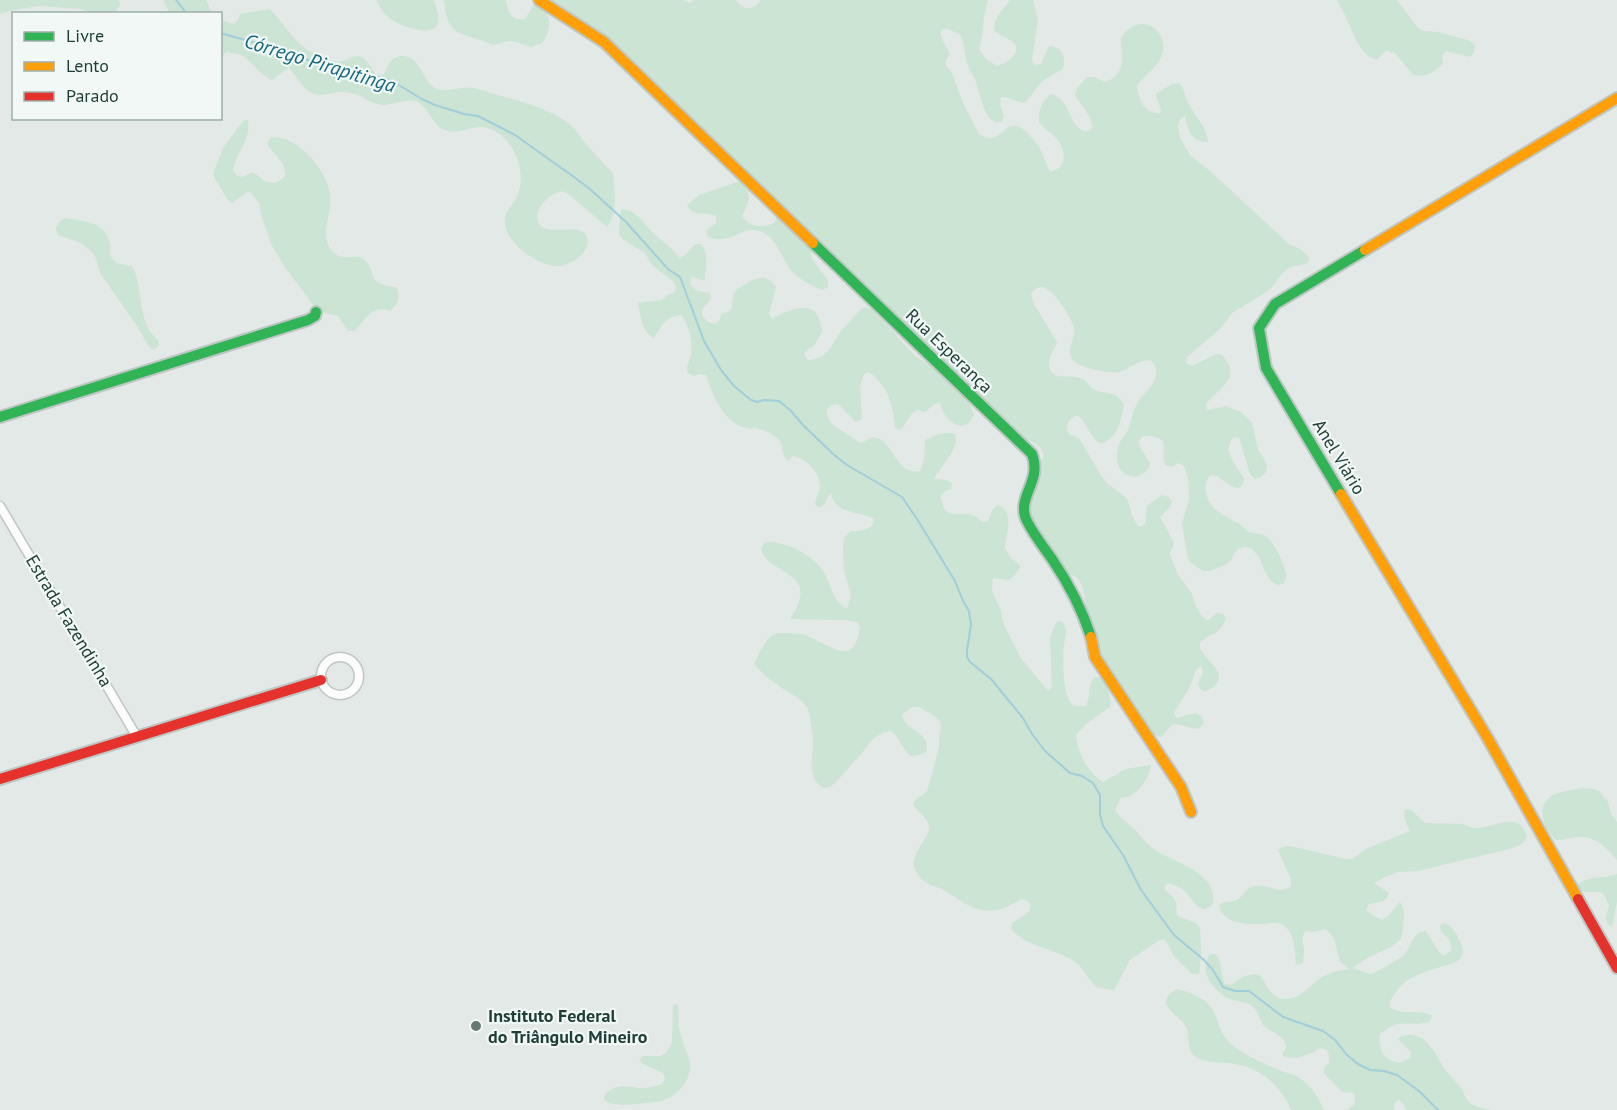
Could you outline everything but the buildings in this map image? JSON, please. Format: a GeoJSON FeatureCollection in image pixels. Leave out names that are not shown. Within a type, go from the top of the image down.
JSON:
{"type":"FeatureCollection","features":[{"type":"Feature","properties":{"kind":"street","name":"Rua Esperança"},"geometry":{"type":"LineString","coordinates":[[539,0],[604,42],[1032,454],[1037,470],[1023,511],[1025,518],[1079,602],[1094,646],[1095,657],[1181,787],[1191,812]]}},
{"type":"Feature","properties":{"kind":"street","name":"Anel Viário"},"geometry":{"type":"LineString","coordinates":[[1617,98],[1275,304],[1259,328],[1266,368],[1487,737],[1617,968]]}},
{"type":"Feature","properties":{"kind":"street"},"geometry":{"type":"LineString","coordinates":[[0,417],[308,320],[315,316],[316,312]]}},
{"type":"Feature","properties":{"kind":"street","name":"Estrada Fazendinha"},"geometry":{"type":"LineString","coordinates":[[0,506],[137,737]]}},
{"type":"Feature","properties":{"kind":"street"},"geometry":{"type":"LineString","coordinates":[[339,657],[347,658],[358,670],[357,686],[348,694],[340,696],[332,694],[321,680],[325,665],[339,657]]}},
{"type":"Feature","properties":{"kind":"street"},"geometry":{"type":"LineString","coordinates":[[0,779],[321,680]]}},
{"type":"Feature","properties":{"kind":"green space"},"geometry":{"type":"Polygon","coordinates":[[[0,0],[119,0],[120,5],[115,12],[88,12],[81,9],[40,6],[0,14],[0,0]]]}},
{"type":"Feature","properties":{"kind":"green space"},"geometry":{"type":"Polygon","coordinates":[[[163,0],[206,0],[212,12],[168,12],[163,0]]]}},
{"type":"Feature","properties":{"kind":"green space"},"geometry":{"type":"Polygon","coordinates":[[[376,0],[434,0],[438,23],[429,30],[413,29],[387,16],[376,0]]]}},
{"type":"Feature","properties":{"kind":"green space"},"geometry":{"type":"Polygon","coordinates":[[[444,0],[506,0],[511,15],[516,19],[525,19],[535,3],[541,4],[547,14],[549,28],[542,43],[531,47],[513,41],[492,45],[463,35],[453,28],[447,18],[444,0]]]}},
{"type":"Feature","properties":{"kind":"green space"},"geometry":{"type":"Polygon","coordinates":[[[543,0],[682,0],[690,3],[694,0],[736,0],[745,8],[752,8],[761,0],[988,0],[979,49],[986,59],[997,66],[1014,56],[1016,48],[1010,40],[994,30],[997,17],[1010,0],[1033,0],[1038,20],[1032,60],[1034,65],[1041,64],[1049,46],[1058,48],[1062,53],[1063,69],[1042,82],[1024,103],[1001,97],[1000,105],[1004,116],[1002,122],[995,122],[989,118],[983,106],[960,35],[947,28],[941,30],[941,37],[950,54],[946,60],[946,66],[951,71],[963,103],[979,134],[992,138],[1012,126],[1021,128],[1039,147],[1050,172],[1060,167],[1064,157],[1059,142],[1039,122],[1040,110],[1045,99],[1051,94],[1058,97],[1080,129],[1086,132],[1092,129],[1090,119],[1075,94],[1078,87],[1087,77],[1094,77],[1105,82],[1117,74],[1122,64],[1121,38],[1129,29],[1146,24],[1159,33],[1163,41],[1160,59],[1137,85],[1143,105],[1150,111],[1161,113],[1156,94],[1172,84],[1179,83],[1203,127],[1208,142],[1198,140],[1191,134],[1185,116],[1180,119],[1178,125],[1180,138],[1190,155],[1289,244],[1302,250],[1310,259],[1306,264],[1287,269],[1268,291],[1232,313],[1221,328],[1187,357],[1186,363],[1192,366],[1216,354],[1222,355],[1228,363],[1230,376],[1206,404],[1207,410],[1226,406],[1241,412],[1252,423],[1258,449],[1267,465],[1266,472],[1255,479],[1250,474],[1239,437],[1232,438],[1228,450],[1244,478],[1243,484],[1239,488],[1235,487],[1211,475],[1206,482],[1206,492],[1213,508],[1249,532],[1262,535],[1270,540],[1284,565],[1286,578],[1284,583],[1277,585],[1271,581],[1259,557],[1251,548],[1238,549],[1225,565],[1210,571],[1204,571],[1192,564],[1188,559],[1182,524],[1189,499],[1188,477],[1184,466],[1178,463],[1172,467],[1165,465],[1163,441],[1149,436],[1143,436],[1139,441],[1150,463],[1148,470],[1133,477],[1124,473],[1118,463],[1120,442],[1129,428],[1135,408],[1156,376],[1154,364],[1146,360],[1119,372],[1094,370],[1081,365],[1070,355],[1074,328],[1066,311],[1046,288],[1038,288],[1031,294],[1034,304],[1057,342],[1049,361],[1050,370],[1056,375],[1082,379],[1095,390],[1114,395],[1124,404],[1116,433],[1107,441],[1101,444],[1097,441],[1077,415],[1068,424],[1067,429],[1070,435],[1079,438],[1100,474],[1128,501],[1132,516],[1139,527],[1145,525],[1147,506],[1162,495],[1172,501],[1170,507],[1160,517],[1174,543],[1170,554],[1177,573],[1192,594],[1202,617],[1208,620],[1217,613],[1223,614],[1226,619],[1217,632],[1200,642],[1200,649],[1218,671],[1218,681],[1214,687],[1205,692],[1200,689],[1198,683],[1203,672],[1201,666],[1196,670],[1189,689],[1174,712],[1176,718],[1196,713],[1201,716],[1204,722],[1200,728],[1174,724],[1161,737],[1149,735],[1106,667],[1088,624],[1082,586],[1073,575],[1065,573],[1024,513],[1039,462],[1044,457],[1040,447],[1013,433],[999,421],[970,384],[939,362],[838,276],[817,251],[811,254],[812,259],[828,280],[828,287],[822,290],[794,274],[776,244],[762,232],[750,230],[720,239],[708,237],[706,231],[716,223],[716,216],[693,212],[687,205],[699,195],[740,181],[749,197],[742,216],[745,220],[753,225],[766,226],[775,222],[777,216],[775,211],[689,116],[668,99],[664,92],[605,35],[543,0]]]}},
{"type":"Feature","properties":{"kind":"green space"},"geometry":{"type":"Polygon","coordinates":[[[1337,0],[1397,0],[1418,28],[1470,41],[1475,45],[1474,52],[1470,57],[1446,51],[1442,56],[1443,63],[1437,69],[1426,75],[1413,75],[1396,54],[1386,50],[1377,60],[1365,53],[1357,42],[1337,0]]]}},
{"type":"Feature","properties":{"kind":"green space"},"geometry":{"type":"Polygon","coordinates":[[[270,9],[292,35],[312,52],[340,62],[354,57],[363,58],[378,76],[384,74],[390,62],[398,56],[409,57],[437,89],[477,89],[536,106],[557,116],[574,129],[613,173],[615,194],[611,221],[607,227],[567,193],[554,194],[538,211],[538,222],[546,229],[582,231],[588,240],[587,246],[579,257],[566,265],[545,264],[528,255],[514,242],[505,226],[506,215],[515,201],[521,180],[518,160],[509,143],[502,136],[482,127],[447,131],[437,125],[423,106],[414,101],[383,105],[350,93],[317,95],[303,86],[289,67],[272,80],[241,55],[226,52],[222,57],[222,20],[233,24],[238,20],[240,14],[270,9]]]}},
{"type":"Feature","properties":{"kind":"green space"},"geometry":{"type":"Polygon","coordinates":[[[248,120],[247,134],[233,170],[236,175],[242,177],[253,172],[265,181],[276,182],[285,176],[285,171],[282,162],[267,144],[270,138],[290,141],[300,147],[317,164],[328,184],[330,201],[326,232],[329,247],[340,256],[361,257],[370,267],[377,282],[397,288],[398,301],[390,311],[384,309],[374,311],[355,331],[348,331],[338,316],[325,313],[314,306],[284,266],[271,244],[260,211],[260,204],[249,191],[232,203],[227,199],[214,177],[214,171],[223,148],[243,121],[248,120]]]}},
{"type":"Feature","properties":{"kind":"green space"},"geometry":{"type":"Polygon","coordinates":[[[622,209],[632,212],[680,258],[695,244],[701,244],[706,256],[705,281],[692,277],[690,283],[696,290],[710,293],[711,299],[702,311],[708,322],[715,324],[720,320],[721,314],[732,308],[733,295],[738,289],[754,280],[766,278],[776,287],[769,313],[772,319],[789,311],[804,308],[811,309],[820,321],[822,332],[814,346],[804,355],[808,360],[824,354],[842,330],[865,307],[871,309],[915,356],[947,374],[967,397],[974,415],[965,425],[954,424],[949,420],[940,402],[924,412],[918,410],[912,413],[901,430],[895,428],[889,397],[881,384],[869,372],[864,374],[860,387],[862,419],[856,422],[838,404],[831,405],[827,414],[834,426],[861,443],[872,437],[882,441],[904,467],[914,471],[920,471],[924,459],[925,440],[943,434],[955,434],[955,446],[934,479],[952,483],[951,489],[945,491],[941,496],[946,511],[969,514],[982,522],[988,521],[993,509],[998,505],[1007,513],[1005,548],[1011,558],[1021,566],[1008,580],[993,578],[992,591],[1000,608],[1004,625],[1020,657],[1048,691],[1052,687],[1050,638],[1059,620],[1063,623],[1066,631],[1063,650],[1064,676],[1069,700],[1075,706],[1086,706],[1095,677],[1101,678],[1106,683],[1111,701],[1110,707],[1086,724],[1076,735],[1084,762],[1103,782],[1126,769],[1151,765],[1147,778],[1141,786],[1135,793],[1121,798],[1115,810],[1155,850],[1193,870],[1209,884],[1213,893],[1213,904],[1203,909],[1179,887],[1168,883],[1164,888],[1175,900],[1177,916],[1199,926],[1201,950],[1199,974],[1192,974],[1174,956],[1164,939],[1130,960],[1114,990],[1100,988],[1074,961],[1025,940],[1011,929],[1012,923],[1029,912],[1031,906],[1028,901],[1022,899],[999,909],[981,910],[922,880],[914,867],[914,861],[929,825],[913,804],[916,799],[927,792],[939,748],[941,728],[936,717],[919,707],[913,707],[902,714],[907,725],[922,735],[927,745],[926,752],[911,756],[891,731],[884,732],[873,739],[830,787],[824,788],[818,784],[812,768],[813,742],[808,709],[802,701],[769,679],[754,664],[766,642],[776,634],[802,634],[831,648],[846,651],[852,648],[857,640],[860,627],[857,622],[844,620],[790,619],[799,603],[800,588],[791,576],[764,556],[761,548],[765,542],[773,542],[799,550],[807,555],[820,567],[835,597],[847,609],[851,595],[844,571],[845,537],[851,531],[870,527],[874,519],[842,509],[833,500],[831,493],[825,504],[819,508],[815,504],[820,489],[819,479],[810,466],[797,457],[792,456],[789,461],[775,436],[756,428],[750,429],[738,425],[725,414],[706,375],[694,376],[688,373],[691,341],[689,330],[681,315],[668,320],[654,338],[646,332],[638,303],[662,300],[675,292],[676,286],[652,265],[645,253],[619,235],[622,209]]]}},
{"type":"Feature","properties":{"kind":"green space"},"geometry":{"type":"Polygon","coordinates":[[[65,218],[101,228],[108,237],[110,254],[115,262],[132,266],[136,274],[146,324],[158,340],[159,346],[153,350],[148,345],[100,273],[92,252],[81,243],[58,235],[56,228],[65,218]]]}},
{"type":"Feature","properties":{"kind":"green space"},"geometry":{"type":"Polygon","coordinates":[[[1581,788],[1599,791],[1608,802],[1611,814],[1617,822],[1617,860],[1604,846],[1588,838],[1556,840],[1545,824],[1542,811],[1547,800],[1553,795],[1581,788]]]}},
{"type":"Feature","properties":{"kind":"green space"},"geometry":{"type":"Polygon","coordinates":[[[1405,809],[1411,810],[1425,823],[1464,824],[1477,828],[1510,822],[1521,825],[1526,833],[1524,841],[1513,848],[1418,871],[1398,872],[1374,883],[1389,893],[1381,902],[1369,904],[1366,910],[1382,920],[1400,902],[1404,915],[1401,939],[1352,968],[1370,974],[1377,971],[1404,955],[1415,937],[1426,931],[1444,956],[1452,950],[1449,939],[1441,931],[1440,925],[1445,923],[1452,928],[1462,948],[1460,958],[1408,980],[1390,1001],[1390,1007],[1400,1012],[1432,1016],[1429,1022],[1393,1026],[1380,1034],[1380,1045],[1385,1057],[1399,1063],[1410,1058],[1411,1052],[1398,1039],[1411,1035],[1424,1040],[1462,1089],[1469,1102],[1491,1110],[1406,1110],[1399,1100],[1394,1103],[1394,1110],[1346,1110],[1355,1104],[1354,1093],[1342,1092],[1324,1073],[1324,1067],[1329,1063],[1327,1050],[1320,1048],[1298,1058],[1283,1056],[1286,1048],[1284,1040],[1264,1026],[1254,1008],[1247,1003],[1226,997],[1214,987],[1206,974],[1207,959],[1210,954],[1216,954],[1220,961],[1225,984],[1231,985],[1241,978],[1256,974],[1260,975],[1277,997],[1290,999],[1302,993],[1325,975],[1350,969],[1340,962],[1334,938],[1326,929],[1304,933],[1302,938],[1303,963],[1296,965],[1295,949],[1287,928],[1276,923],[1251,924],[1231,920],[1221,912],[1219,905],[1237,900],[1249,888],[1255,886],[1283,890],[1291,886],[1291,879],[1278,850],[1283,847],[1290,846],[1352,859],[1368,848],[1410,831],[1404,818],[1405,809]]]}},
{"type":"Feature","properties":{"kind":"green space"},"geometry":{"type":"Polygon","coordinates":[[[1617,874],[1617,902],[1612,927],[1607,923],[1609,905],[1604,895],[1598,892],[1583,891],[1576,886],[1586,880],[1617,874]]]}},
{"type":"Feature","properties":{"kind":"green space"},"geometry":{"type":"Polygon","coordinates":[[[1177,989],[1195,995],[1210,1006],[1222,1032],[1232,1045],[1254,1058],[1294,1075],[1309,1085],[1324,1110],[1291,1110],[1274,1084],[1266,1077],[1238,1064],[1207,1061],[1196,1057],[1189,1047],[1186,1027],[1166,1005],[1169,995],[1177,989]]]}},
{"type":"Feature","properties":{"kind":"green space"},"geometry":{"type":"Polygon","coordinates":[[[673,1004],[678,1005],[679,1029],[690,1063],[688,1076],[681,1088],[670,1097],[659,1101],[624,1105],[604,1100],[605,1094],[617,1087],[644,1088],[662,1084],[665,1079],[663,1073],[639,1060],[643,1056],[660,1056],[666,1053],[672,1043],[673,1004]]]}},
{"type":"Feature","properties":{"kind":"waterway","name":"Córrego Pirapitinga"},"geometry":{"type":"LineString","coordinates":[[176,0],[185,12]]}},
{"type":"Feature","properties":{"kind":"waterway","name":"Córrego Pirapitinga"},"geometry":{"type":"LineString","coordinates":[[222,34],[285,51],[333,70],[385,78],[435,105],[478,116],[515,135],[590,189],[626,222],[668,269],[680,277],[704,341],[721,370],[734,386],[751,400],[779,401],[847,465],[902,497],[955,581],[969,611],[971,625],[967,657],[970,662],[991,679],[1023,718],[1045,751],[1070,773],[1082,776],[1093,783],[1100,795],[1100,814],[1103,826],[1123,855],[1141,890],[1174,935],[1204,960],[1223,987],[1235,991],[1249,991],[1283,1017],[1323,1031],[1358,1064],[1370,1070],[1397,1075],[1419,1091],[1438,1110]]}},
{"type":"Feature","properties":{"kind":"traffic: fast"},"geometry":{"type":"LineString","coordinates":[[813,243],[1032,454],[1034,472],[1025,501],[1025,516],[1069,587],[1091,637]]}},
{"type":"Feature","properties":{"kind":"traffic: fast"},"geometry":{"type":"LineString","coordinates":[[1341,494],[1266,368],[1259,328],[1275,304],[1365,250]]}},
{"type":"Feature","properties":{"kind":"traffic: fast"},"geometry":{"type":"LineString","coordinates":[[0,417],[308,320],[315,316],[316,312]]}},
{"type":"Feature","properties":{"kind":"traffic: slow"},"geometry":{"type":"LineString","coordinates":[[539,0],[604,42],[813,243]]}},
{"type":"Feature","properties":{"kind":"traffic: slow"},"geometry":{"type":"LineString","coordinates":[[1365,250],[1617,98]]}},
{"type":"Feature","properties":{"kind":"traffic: slow"},"geometry":{"type":"LineString","coordinates":[[1341,494],[1487,737],[1578,899]]}},
{"type":"Feature","properties":{"kind":"traffic: slow"},"geometry":{"type":"LineString","coordinates":[[1091,637],[1095,657],[1181,787],[1191,812]]}},
{"type":"Feature","properties":{"kind":"traffic: jam"},"geometry":{"type":"LineString","coordinates":[[0,779],[321,680]]}},
{"type":"Feature","properties":{"kind":"traffic: jam"},"geometry":{"type":"LineString","coordinates":[[1578,899],[1617,968]]}},
{"type":"Feature","properties":{"kind":"place","name":"Instituto Federal do Triângulo Mineiro"},"geometry":{"type":"Point","coordinates":[476,1026]}}]}
